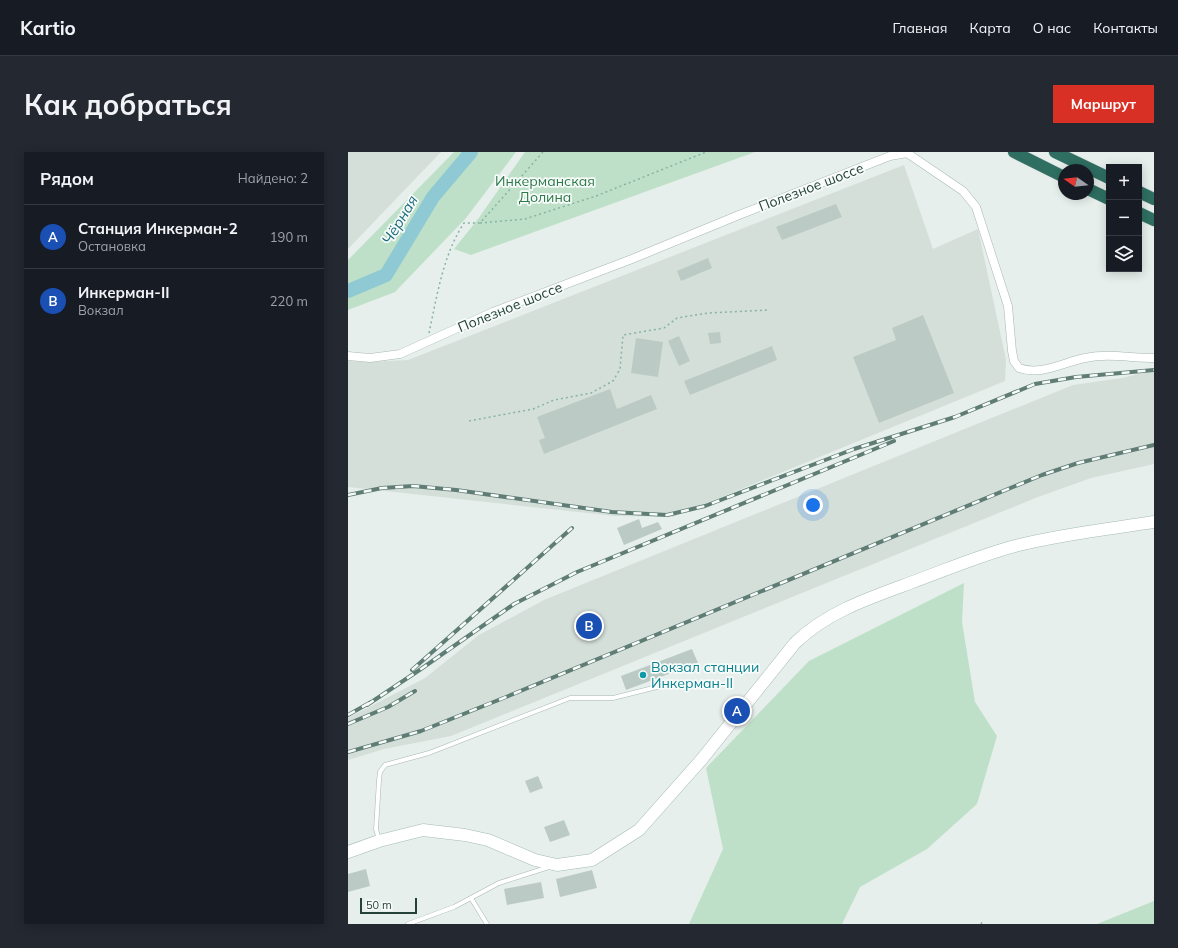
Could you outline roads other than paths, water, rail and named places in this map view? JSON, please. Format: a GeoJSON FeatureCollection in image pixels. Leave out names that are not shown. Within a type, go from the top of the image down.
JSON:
{"type":"FeatureCollection","features":[{"type":"Feature","properties":{"kind":"highway"},"geometry":{"type":"LineString","coordinates":[[1014,152],[1058,174]]}},
{"type":"Feature","properties":{"kind":"highway"},"geometry":{"type":"LineString","coordinates":[[1056,152],[1106,177]]}},
{"type":"Feature","properties":{"kind":"highway"},"geometry":{"type":"LineString","coordinates":[[1094,191],[1106,197]]}},
{"type":"Feature","properties":{"kind":"highway"},"geometry":{"type":"LineString","coordinates":[[1142,193],[1154,199]]}},
{"type":"Feature","properties":{"kind":"highway"},"geometry":{"type":"LineString","coordinates":[[1142,214],[1154,220]]}},
{"type":"Feature","properties":{"kind":"main road"},"geometry":{"type":"LineString","coordinates":[[348,852],[379,840],[423,830],[465,835],[488,840],[535,860],[557,865],[592,860],[639,830],[702,759],[795,643],[817,624],[840,610],[1018,545],[1154,522]]}},
{"type":"Feature","properties":{"kind":"street","name":"Полезное шоссе"},"geometry":{"type":"LineString","coordinates":[[348,356],[370,358],[400,354],[493,312],[632,259],[738,215],[890,156],[906,153],[963,191],[976,208],[1008,306],[1012,351],[1014,361],[1019,368],[1028,371],[1063,366],[1085,358],[1104,356],[1154,358]]}},
{"type":"Feature","properties":{"kind":"lane"},"geometry":{"type":"LineString","coordinates":[[379,840],[376,828],[379,780],[380,772],[385,765],[429,753],[570,698],[612,698],[674,683]]}},
{"type":"Feature","properties":{"kind":"lane"},"geometry":{"type":"LineString","coordinates":[[408,924],[454,908],[499,883],[557,865]]}},
{"type":"Feature","properties":{"kind":"lane"},"geometry":{"type":"LineString","coordinates":[[471,898],[487,924]]}},
{"type":"Feature","properties":{"kind":"waterway","name":"Чёрная"},"geometry":{"type":"LineString","coordinates":[[348,291],[386,275],[433,197],[471,152]]}},
{"type":"Feature","properties":{"kind":"railway"},"geometry":{"type":"LineString","coordinates":[[348,495],[382,488],[413,486],[456,490],[612,512],[667,515],[705,506],[854,449],[955,417],[1035,384],[1076,377],[1154,370]]}},
{"type":"Feature","properties":{"kind":"railway"},"geometry":{"type":"LineString","coordinates":[[367,705],[514,604],[577,572],[894,441]]}},
{"type":"Feature","properties":{"kind":"railway"},"geometry":{"type":"LineString","coordinates":[[348,752],[421,731],[1042,475],[1078,463],[1154,445]]}},
{"type":"Feature","properties":{"kind":"railway"},"geometry":{"type":"LineString","coordinates":[[412,670],[572,528]]}},
{"type":"Feature","properties":{"kind":"railway"},"geometry":{"type":"LineString","coordinates":[[348,724],[388,707],[415,691]]}},
{"type":"Feature","properties":{"kind":"railway"},"geometry":{"type":"LineString","coordinates":[[348,715],[371,702]]}},
{"type":"Feature","properties":{"kind":"place","name":"Инкерман-II"},"geometry":{"type":"Point","coordinates":[589,626]}},
{"type":"Feature","properties":{"kind":"place","name":"Вокзал станции Инкерман-II"},"geometry":{"type":"Point","coordinates":[643,675]}},
{"type":"Feature","properties":{"kind":"place","name":"Станция Инкерман-2"},"geometry":{"type":"Point","coordinates":[737,711]}},
{"type":"Feature","properties":{"kind":"park label","name":"Инкерманская Долина"},"geometry":{"type":"Point","coordinates":[545,190]}}]}
